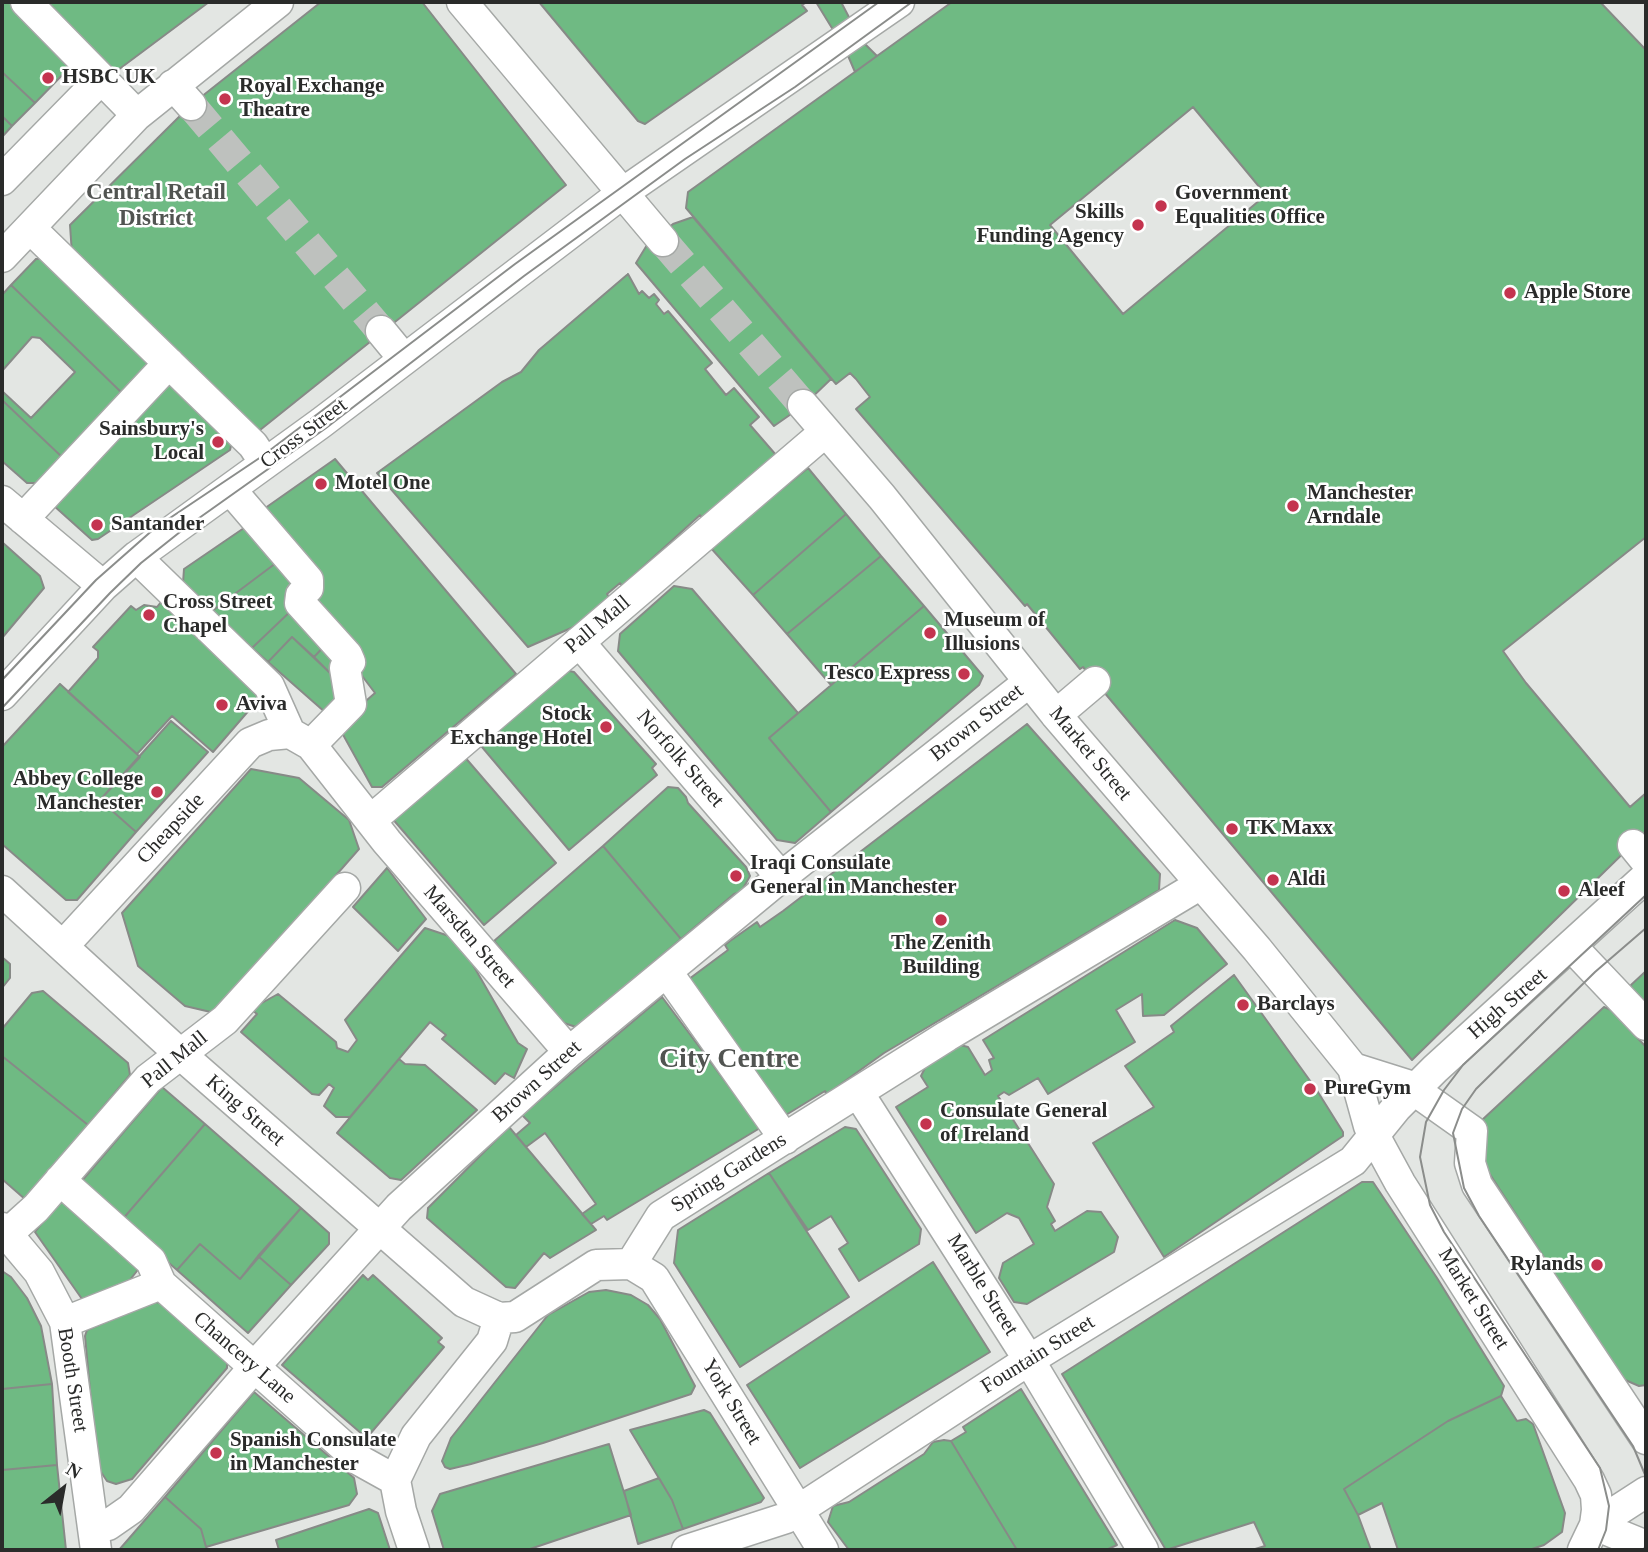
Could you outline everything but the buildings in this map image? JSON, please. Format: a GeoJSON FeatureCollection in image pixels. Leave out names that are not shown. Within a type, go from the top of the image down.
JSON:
{"type":"FeatureCollection","features":[{"type":"Feature","properties":{"kind":"street"},"geometry":{"type":"LineString","coordinates":[[26,2],[137,115]]}},
{"type":"Feature","properties":{"kind":"street"},"geometry":{"type":"LineString","coordinates":[[2,257],[137,115],[182,95],[278,2]]}},
{"type":"Feature","properties":{"kind":"street"},"geometry":{"type":"LineString","coordinates":[[462,2],[663,240]]}},
{"type":"Feature","properties":{"kind":"street","name":"Cross Street"},"geometry":{"type":"LineString","coordinates":[[2,695],[103,586],[136,557],[624,192],[899,2]]}},
{"type":"Feature","properties":{"kind":"street"},"geometry":{"type":"LineString","coordinates":[[2,180],[101,79]]}},
{"type":"Feature","properties":{"kind":"street"},"geometry":{"type":"LineString","coordinates":[[30,228],[253,445],[265,463]]}},
{"type":"Feature","properties":{"kind":"street"},"geometry":{"type":"LineString","coordinates":[[381,331],[404,359]]}},
{"type":"Feature","properties":{"kind":"street"},"geometry":{"type":"LineString","coordinates":[[103,586],[12,510],[169,363]]}},
{"type":"Feature","properties":{"kind":"street","name":"Market Street"},"geometry":{"type":"LineString","coordinates":[[803,405],[882,497],[1056,715],[1201,884],[1353,1068],[1368,1125],[1400,1183],[1589,1480],[1596,1494],[1589,1538]]}},
{"type":"Feature","properties":{"kind":"street","name":"Pall Mall"},"geometry":{"type":"LineString","coordinates":[[370,820],[825,432]]}},
{"type":"Feature","properties":{"kind":"street"},"geometry":{"type":"LineString","coordinates":[[230,489],[308,580],[308,588],[301,595],[300,603],[347,655],[350,662],[345,668],[351,704],[301,739]]}},
{"type":"Feature","properties":{"kind":"street","name":"Marsden Street"},"geometry":{"type":"LineString","coordinates":[[136,557],[269,686],[301,739],[569,1052]]}},
{"type":"Feature","properties":{"kind":"street","name":"Norfolk Street"},"geometry":{"type":"LineString","coordinates":[[579,642],[781,877]]}},
{"type":"Feature","properties":{"kind":"street"},"geometry":{"type":"LineString","coordinates":[[1056,715],[1095,681]]}},
{"type":"Feature","properties":{"kind":"street","name":"Brown Street"},"geometry":{"type":"LineString","coordinates":[[94,1539],[131,1509],[379,1228],[569,1052],[781,877],[1029,682]]}},
{"type":"Feature","properties":{"kind":"street","name":"Cheapside"},"geometry":{"type":"LineString","coordinates":[[63,946],[250,743],[269,735],[301,739]]}},
{"type":"Feature","properties":{"kind":"street","name":"High Street"},"geometry":{"type":"LineString","coordinates":[[1374,1135],[1414,1089],[1646,877]]}},
{"type":"Feature","properties":{"kind":"street","name":"Spring Gardens"},"geometry":{"type":"LineString","coordinates":[[631,1264],[661,1216],[859,1094],[947,1036],[1201,884]]}},
{"type":"Feature","properties":{"kind":"street","name":"Pall Mall"},"geometry":{"type":"LineString","coordinates":[[4,1231],[60,1180],[148,1079],[225,1020],[345,888]]}},
{"type":"Feature","properties":{"kind":"street","name":"King Street"},"geometry":{"type":"LineString","coordinates":[[2,891],[179,1053],[464,1302],[499,1318]]}},
{"type":"Feature","properties":{"kind":"street"},"geometry":{"type":"LineString","coordinates":[[1572,947],[1646,1025]]}},
{"type":"Feature","properties":{"kind":"street"},"geometry":{"type":"LineString","coordinates":[[667,972],[785,1139]]}},
{"type":"Feature","properties":{"kind":"street"},"geometry":{"type":"LineString","coordinates":[[1353,1068],[1414,1089],[1472,1131],[1470,1163],[1477,1185],[1641,1424]]}},
{"type":"Feature","properties":{"kind":"street","name":"Marble Street"},"geometry":{"type":"LineString","coordinates":[[859,1094],[1030,1360],[1143,1550]]}},
{"type":"Feature","properties":{"kind":"street","name":"Fountain Street"},"geometry":{"type":"LineString","coordinates":[[687,1550],[779,1521],[1030,1360],[1353,1161],[1374,1135]]}},
{"type":"Feature","properties":{"kind":"street","name":"Chancery Lane"},"geometry":{"type":"LineString","coordinates":[[60,1180],[151,1261],[161,1284],[359,1460],[395,1480]]}},
{"type":"Feature","properties":{"kind":"street","name":"Booth Street"},"geometry":{"type":"LineString","coordinates":[[4,1231],[43,1278],[65,1322],[94,1539]]}},
{"type":"Feature","properties":{"kind":"street"},"geometry":{"type":"LineString","coordinates":[[414,1550],[401,1511],[395,1480],[416,1436],[492,1341],[499,1318],[515,1317],[596,1265],[631,1264]]}},
{"type":"Feature","properties":{"kind":"street","name":"York Street"},"geometry":{"type":"LineString","coordinates":[[631,1264],[654,1278],[822,1550]]}},
{"type":"Feature","properties":{"kind":"street"},"geometry":{"type":"LineString","coordinates":[[65,1322],[161,1284]]}},
{"type":"Feature","properties":{"kind":"street"},"geometry":{"type":"LineString","coordinates":[[1589,1538],[1646,1492]]}},
{"type":"Feature","properties":{"kind":"street"},"geometry":{"type":"LineString","coordinates":[[1589,1538],[1646,1546]]}},
{"type":"Feature","properties":{"kind":"tunnel"},"geometry":{"type":"LineString","coordinates":[[191,105],[381,331]]}},
{"type":"Feature","properties":{"kind":"tunnel"},"geometry":{"type":"LineString","coordinates":[[663,241],[803,405]]}},
{"type":"Feature","properties":{"kind":"tram line"},"geometry":{"type":"LineString","coordinates":[[2,680],[96,580],[155,528],[261,457],[515,264],[879,2]]}},
{"type":"Feature","properties":{"kind":"tram line"},"geometry":{"type":"LineString","coordinates":[[2,708],[110,593],[141,563],[185,528],[326,428],[524,276],[685,159],[795,87],[912,2]]}},
{"type":"Feature","properties":{"kind":"tram line"},"geometry":{"type":"LineString","coordinates":[[1598,1550],[1606,1530],[1609,1506],[1600,1468],[1444,1232],[1430,1205],[1420,1157],[1426,1122],[1444,1090],[1463,1065],[1646,895]]}},
{"type":"Feature","properties":{"kind":"tram line"},"geometry":{"type":"LineString","coordinates":[[1646,928],[1595,972],[1476,1089],[1462,1109],[1453,1133],[1464,1188],[1479,1216],[1633,1446],[1646,1477]]}},
{"type":"Feature","properties":{"kind":"tram line"},"geometry":{"type":"LineString","coordinates":[[1644,1550],[1646,1543]]}},
{"type":"Feature","properties":{"kind":"place","name":"HSBC UK"},"geometry":{"type":"Point","coordinates":[48,78]}},
{"type":"Feature","properties":{"kind":"place","name":"Royal Exchange Theatre"},"geometry":{"type":"Point","coordinates":[225,99]}},
{"type":"Feature","properties":{"kind":"place","name":"Government Equalities Office"},"geometry":{"type":"Point","coordinates":[1161,206]}},
{"type":"Feature","properties":{"kind":"place","name":"Skills Funding Agency"},"geometry":{"type":"Point","coordinates":[1138,225]}},
{"type":"Feature","properties":{"kind":"place","name":"Apple Store"},"geometry":{"type":"Point","coordinates":[1510,293]}},
{"type":"Feature","properties":{"kind":"place","name":"Sainsbury's Local"},"geometry":{"type":"Point","coordinates":[218,442]}},
{"type":"Feature","properties":{"kind":"place","name":"Motel One"},"geometry":{"type":"Point","coordinates":[321,484]}},
{"type":"Feature","properties":{"kind":"place","name":"Manchester Arndale"},"geometry":{"type":"Point","coordinates":[1293,506]}},
{"type":"Feature","properties":{"kind":"place","name":"Santander"},"geometry":{"type":"Point","coordinates":[97,525]}},
{"type":"Feature","properties":{"kind":"place","name":"Cross Street Chapel"},"geometry":{"type":"Point","coordinates":[149,615]}},
{"type":"Feature","properties":{"kind":"place","name":"Museum of Illusions"},"geometry":{"type":"Point","coordinates":[930,633]}},
{"type":"Feature","properties":{"kind":"place","name":"Tesco Express"},"geometry":{"type":"Point","coordinates":[964,674]}},
{"type":"Feature","properties":{"kind":"place","name":"Aviva"},"geometry":{"type":"Point","coordinates":[222,705]}},
{"type":"Feature","properties":{"kind":"place","name":"Stock Exchange Hotel"},"geometry":{"type":"Point","coordinates":[606,727]}},
{"type":"Feature","properties":{"kind":"place","name":"Abbey College Manchester"},"geometry":{"type":"Point","coordinates":[157,792]}},
{"type":"Feature","properties":{"kind":"place","name":"TK Maxx"},"geometry":{"type":"Point","coordinates":[1232,829]}},
{"type":"Feature","properties":{"kind":"place","name":"Iraqi Consulate General in Manchester"},"geometry":{"type":"Point","coordinates":[736,876]}},
{"type":"Feature","properties":{"kind":"place","name":"Aldi"},"geometry":{"type":"Point","coordinates":[1273,880]}},
{"type":"Feature","properties":{"kind":"place","name":"Aleef"},"geometry":{"type":"Point","coordinates":[1564,891]}},
{"type":"Feature","properties":{"kind":"place","name":"The Zenith Building"},"geometry":{"type":"Point","coordinates":[941,920]}},
{"type":"Feature","properties":{"kind":"place","name":"Barclays"},"geometry":{"type":"Point","coordinates":[1243,1005]}},
{"type":"Feature","properties":{"kind":"place","name":"PureGym"},"geometry":{"type":"Point","coordinates":[1310,1089]}},
{"type":"Feature","properties":{"kind":"place","name":"Consulate General of Ireland"},"geometry":{"type":"Point","coordinates":[926,1124]}},
{"type":"Feature","properties":{"kind":"place","name":"Rylands"},"geometry":{"type":"Point","coordinates":[1597,1265]}},
{"type":"Feature","properties":{"kind":"place","name":"Spanish Consulate in Manchester"},"geometry":{"type":"Point","coordinates":[216,1453]}},
{"type":"Feature","properties":{"kind":"district","name":"Central Retail District"},"geometry":{"type":"Point","coordinates":[156,206]}},
{"type":"Feature","properties":{"kind":"district","name":"City Centre"},"geometry":{"type":"Point","coordinates":[729,1060]}}]}
